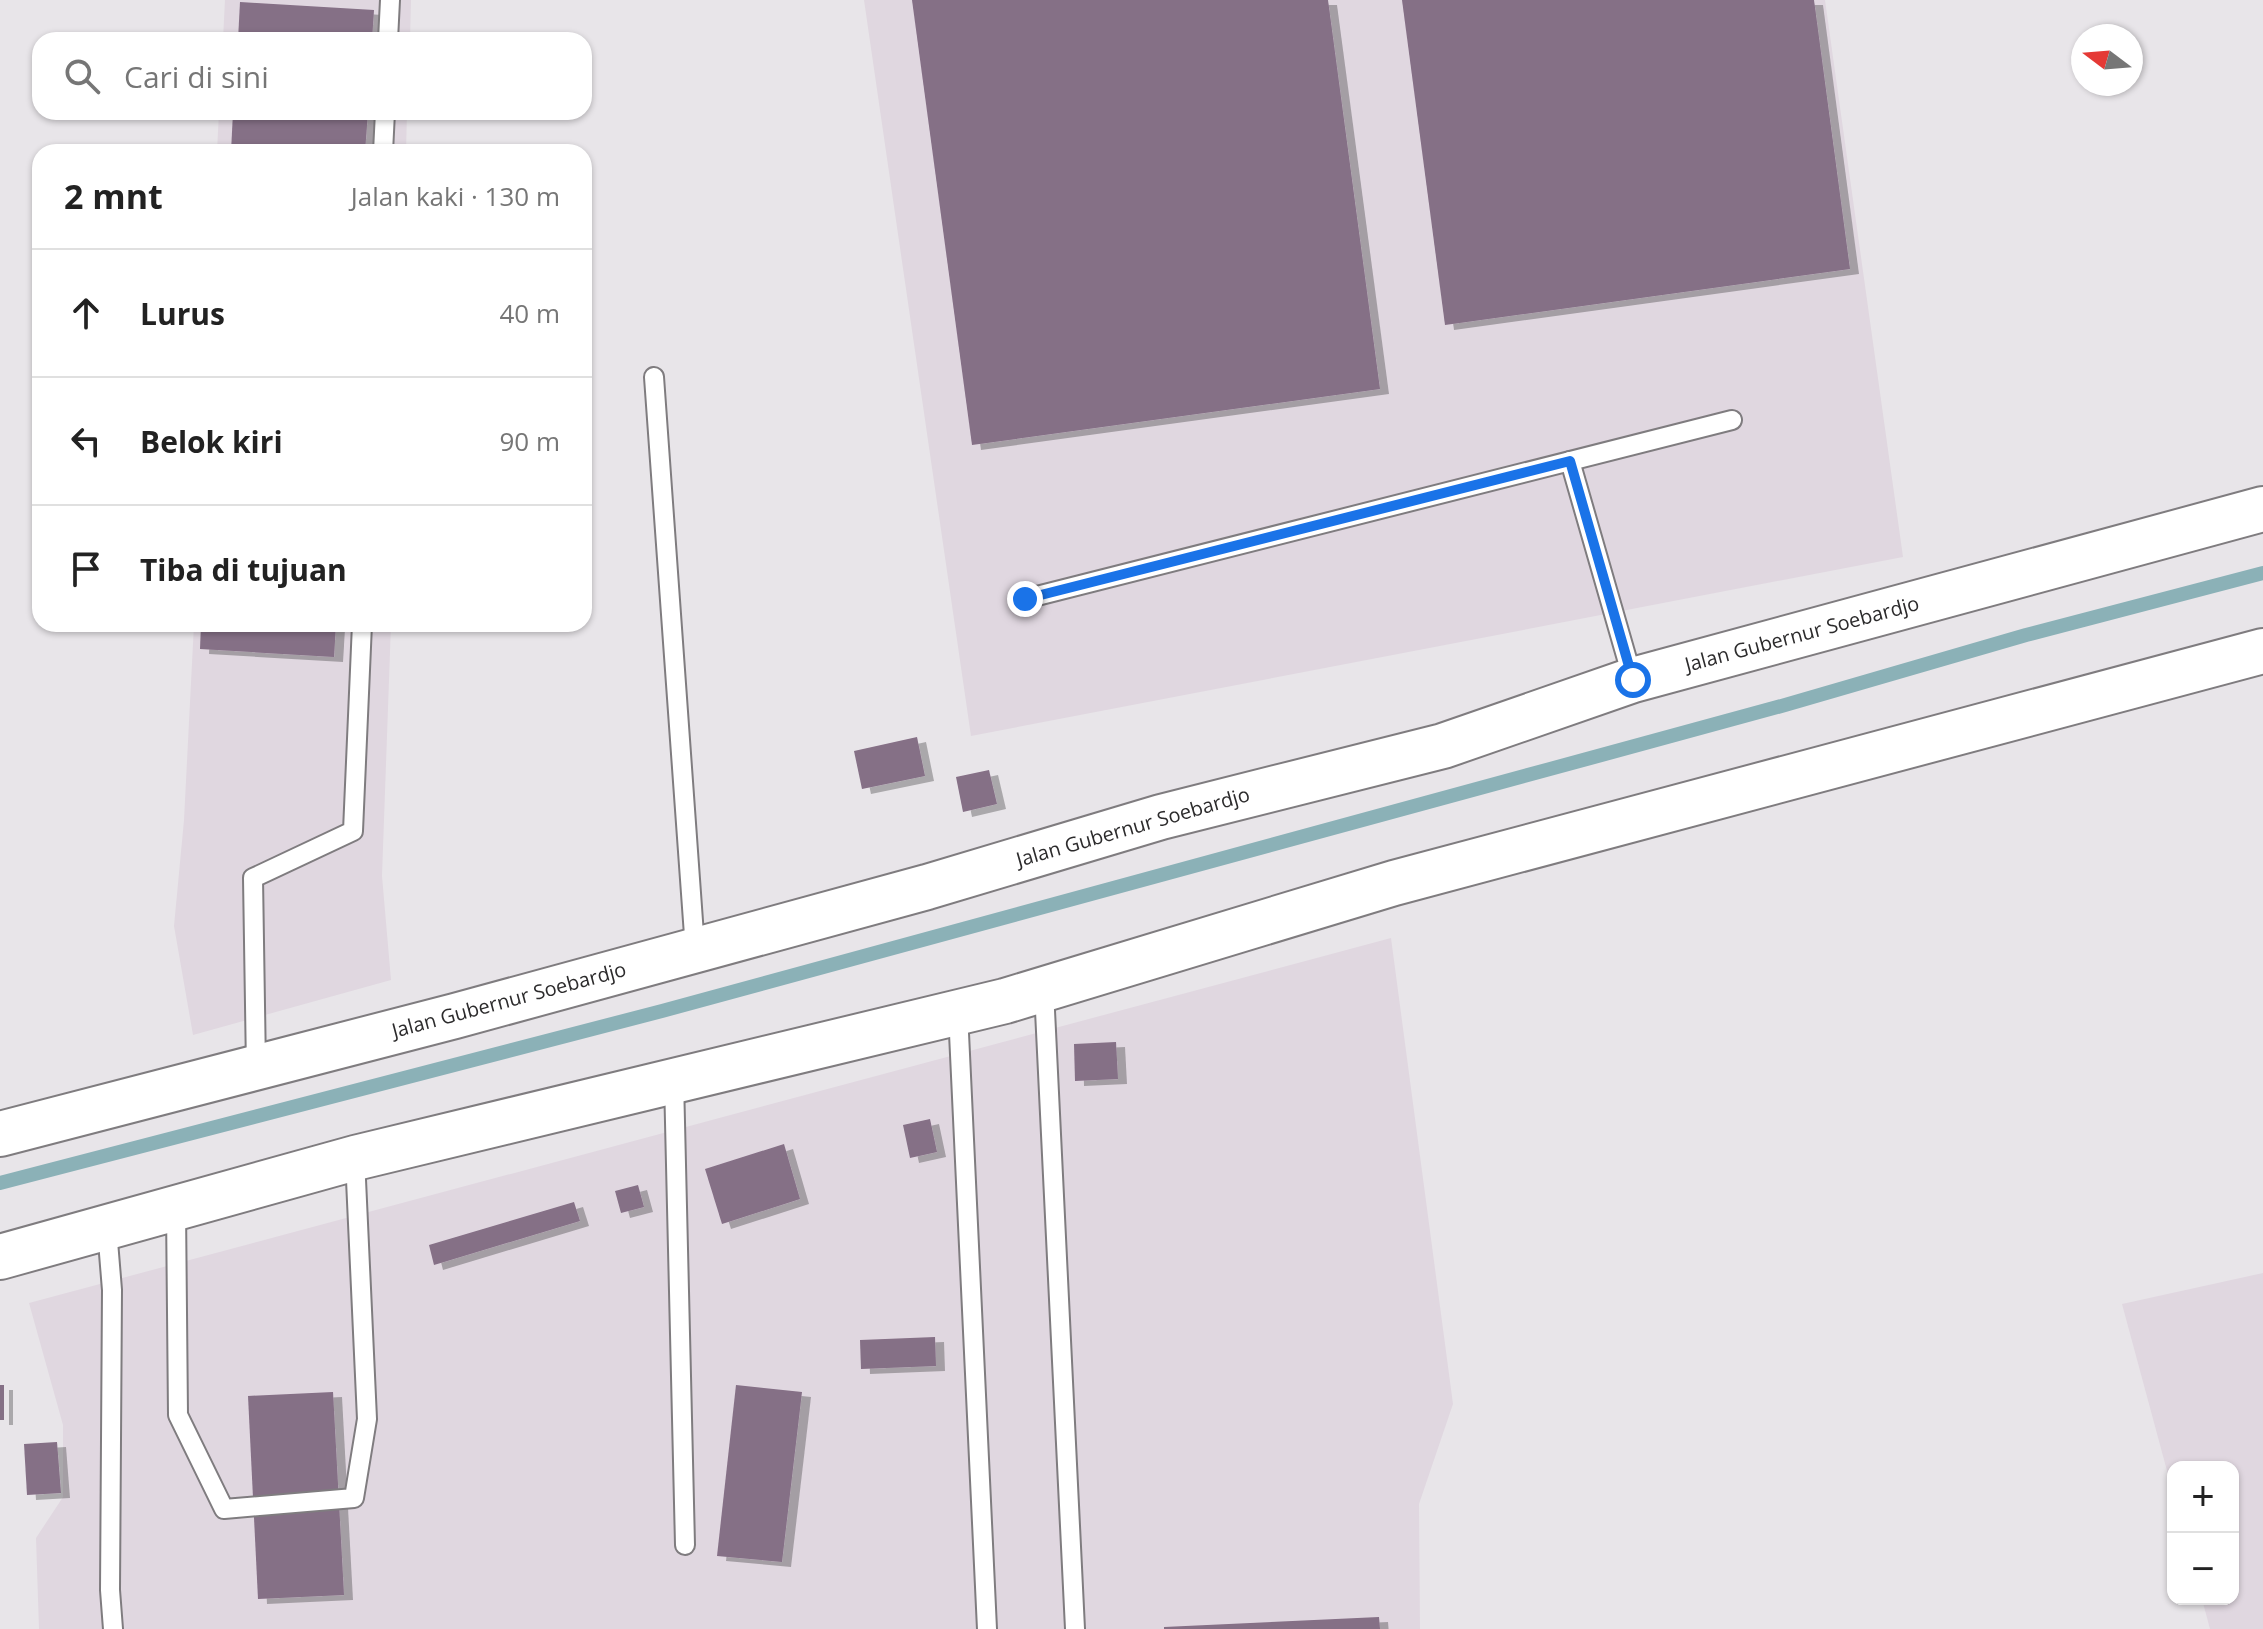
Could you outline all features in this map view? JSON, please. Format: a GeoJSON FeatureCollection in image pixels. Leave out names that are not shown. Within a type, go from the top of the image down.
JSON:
{"type":"FeatureCollection","features":[{"type":"Feature","properties":{"kind":"highway","name":"Jalan Gubernur Soebardjo"},"geometry":{"type":"LineString","coordinates":[[0,1134],[455,1016],[927,887],[1161,817],[1443,746],[1633,680],[2263,509]]}},
{"type":"Feature","properties":{"kind":"highway"},"geometry":{"type":"LineString","coordinates":[[0,1257],[355,1158],[1044,990],[1394,883],[2263,651]]}},
{"type":"Feature","properties":{"kind":"lane"},"geometry":{"type":"LineString","coordinates":[[388,32],[390,0]]}},
{"type":"Feature","properties":{"kind":"lane"},"geometry":{"type":"LineString","coordinates":[[383,144],[385,120]]}},
{"type":"Feature","properties":{"kind":"lane"},"geometry":{"type":"LineString","coordinates":[[654,377],[695,949]]}},
{"type":"Feature","properties":{"kind":"lane"},"geometry":{"type":"LineString","coordinates":[[1025,599],[1732,420]]}},
{"type":"Feature","properties":{"kind":"lane"},"geometry":{"type":"LineString","coordinates":[[1570,461],[1633,680]]}},
{"type":"Feature","properties":{"kind":"lane"},"geometry":{"type":"LineString","coordinates":[[256,1068],[253,878],[353,831],[362,632]]}},
{"type":"Feature","properties":{"kind":"lane"},"geometry":{"type":"LineString","coordinates":[[1044,990],[1075,1629]]}},
{"type":"Feature","properties":{"kind":"lane"},"geometry":{"type":"LineString","coordinates":[[958,1012],[987,1629]]}},
{"type":"Feature","properties":{"kind":"lane"},"geometry":{"type":"LineString","coordinates":[[674,1079],[685,1545]]}},
{"type":"Feature","properties":{"kind":"lane"},"geometry":{"type":"LineString","coordinates":[[176,1209],[178,1415],[224,1509],[354,1498],[367,1419],[355,1158]]}},
{"type":"Feature","properties":{"kind":"lane"},"geometry":{"type":"LineString","coordinates":[[107,1229],[112,1290],[110,1590],[113,1629]]}},
{"type":"Feature","properties":{"kind":"shaded area"},"geometry":{"type":"Polygon","coordinates":[[[225,0],[411,0],[410,32],[223,32],[225,0]]]}},
{"type":"Feature","properties":{"kind":"shaded area"},"geometry":{"type":"Polygon","coordinates":[[[864,0],[1825,0],[1903,557],[971,736],[864,0]]]}},
{"type":"Feature","properties":{"kind":"shaded area"},"geometry":{"type":"Polygon","coordinates":[[[219,120],[407,120],[406,144],[217,144],[219,120]]]}},
{"type":"Feature","properties":{"kind":"shaded area"},"geometry":{"type":"Polygon","coordinates":[[[194,632],[391,632],[382,876],[391,980],[193,1035],[174,926],[184,820],[194,632]]]}},
{"type":"Feature","properties":{"kind":"shaded area"},"geometry":{"type":"Polygon","coordinates":[[[1391,938],[1453,1404],[1419,1504],[1420,1629],[39,1629],[36,1538],[63,1497],[63,1425],[29,1303],[1391,938]]]}},
{"type":"Feature","properties":{"kind":"shaded area"},"geometry":{"type":"Polygon","coordinates":[[[2263,1273],[2263,1629],[2210,1629],[2204,1605],[2239,1605],[2239,1461],[2167,1461],[2167,1471],[2122,1304],[2263,1273]]]}},
{"type":"Feature","properties":{"kind":"building"},"geometry":{"type":"Polygon","coordinates":[[[912,0],[1328,0],[1380,389],[972,445],[912,0]]]}},
{"type":"Feature","properties":{"kind":"building"},"geometry":{"type":"Polygon","coordinates":[[[1402,0],[1814,0],[1850,269],[1445,325],[1402,0]]]}},
{"type":"Feature","properties":{"kind":"building"},"geometry":{"type":"Polygon","coordinates":[[[240,2],[374,10],[373,32],[238,32],[240,2]]]}},
{"type":"Feature","properties":{"kind":"building"},"geometry":{"type":"Polygon","coordinates":[[[233,120],[367,120],[366,144],[231,144],[233,120]]]}},
{"type":"Feature","properties":{"kind":"building"},"geometry":{"type":"Polygon","coordinates":[[[201,632],[336,632],[334,657],[200,649],[201,632]]]}},
{"type":"Feature","properties":{"kind":"building"},"geometry":{"type":"Polygon","coordinates":[[[917,737],[925,776],[862,789],[854,751],[917,737]]]}},
{"type":"Feature","properties":{"kind":"building"},"geometry":{"type":"Polygon","coordinates":[[[989,770],[997,804],[963,812],[956,777],[989,770]]]}},
{"type":"Feature","properties":{"kind":"building"},"geometry":{"type":"Polygon","coordinates":[[[1116,1042],[1118,1079],[1075,1081],[1074,1044],[1116,1042]]]}},
{"type":"Feature","properties":{"kind":"building"},"geometry":{"type":"Polygon","coordinates":[[[930,1119],[937,1152],[910,1158],[903,1125],[930,1119]]]}},
{"type":"Feature","properties":{"kind":"building"},"geometry":{"type":"Polygon","coordinates":[[[784,1144],[800,1199],[722,1224],[705,1169],[784,1144]]]}},
{"type":"Feature","properties":{"kind":"building"},"geometry":{"type":"Polygon","coordinates":[[[638,1185],[644,1207],[621,1213],[615,1191],[638,1185]]]}},
{"type":"Feature","properties":{"kind":"building"},"geometry":{"type":"Polygon","coordinates":[[[574,1202],[580,1221],[434,1265],[429,1245],[574,1202]]]}},
{"type":"Feature","properties":{"kind":"building"},"geometry":{"type":"Polygon","coordinates":[[[935,1337],[936,1366],[861,1369],[860,1340],[935,1337]]]}},
{"type":"Feature","properties":{"kind":"building"},"geometry":{"type":"Polygon","coordinates":[[[0,1385],[4,1385],[4,1420],[0,1420],[0,1385]]]}},
{"type":"Feature","properties":{"kind":"building"},"geometry":{"type":"Polygon","coordinates":[[[736,1385],[802,1392],[782,1562],[717,1556],[736,1385]]]}},
{"type":"Feature","properties":{"kind":"building"},"geometry":{"type":"Polygon","coordinates":[[[333,1392],[344,1595],[258,1599],[248,1396],[333,1392]]]}},
{"type":"Feature","properties":{"kind":"building"},"geometry":{"type":"Polygon","coordinates":[[[57,1442],[61,1493],[27,1495],[24,1444],[57,1442]]]}},
{"type":"Feature","properties":{"kind":"building"},"geometry":{"type":"Polygon","coordinates":[[[1379,1617],[1380,1629],[1164,1629],[1164,1627],[1379,1617]]]}},
{"type":"Feature","properties":{"kind":"waterway"},"geometry":{"type":"LineString","coordinates":[[0,1183],[662,1011],[1785,705],[2026,635],[2263,573]]}},
{"type":"Feature","properties":{"kind":"route"},"geometry":{"type":"LineString","coordinates":[[1025,599],[1570,461],[1633,680]]}}]}
